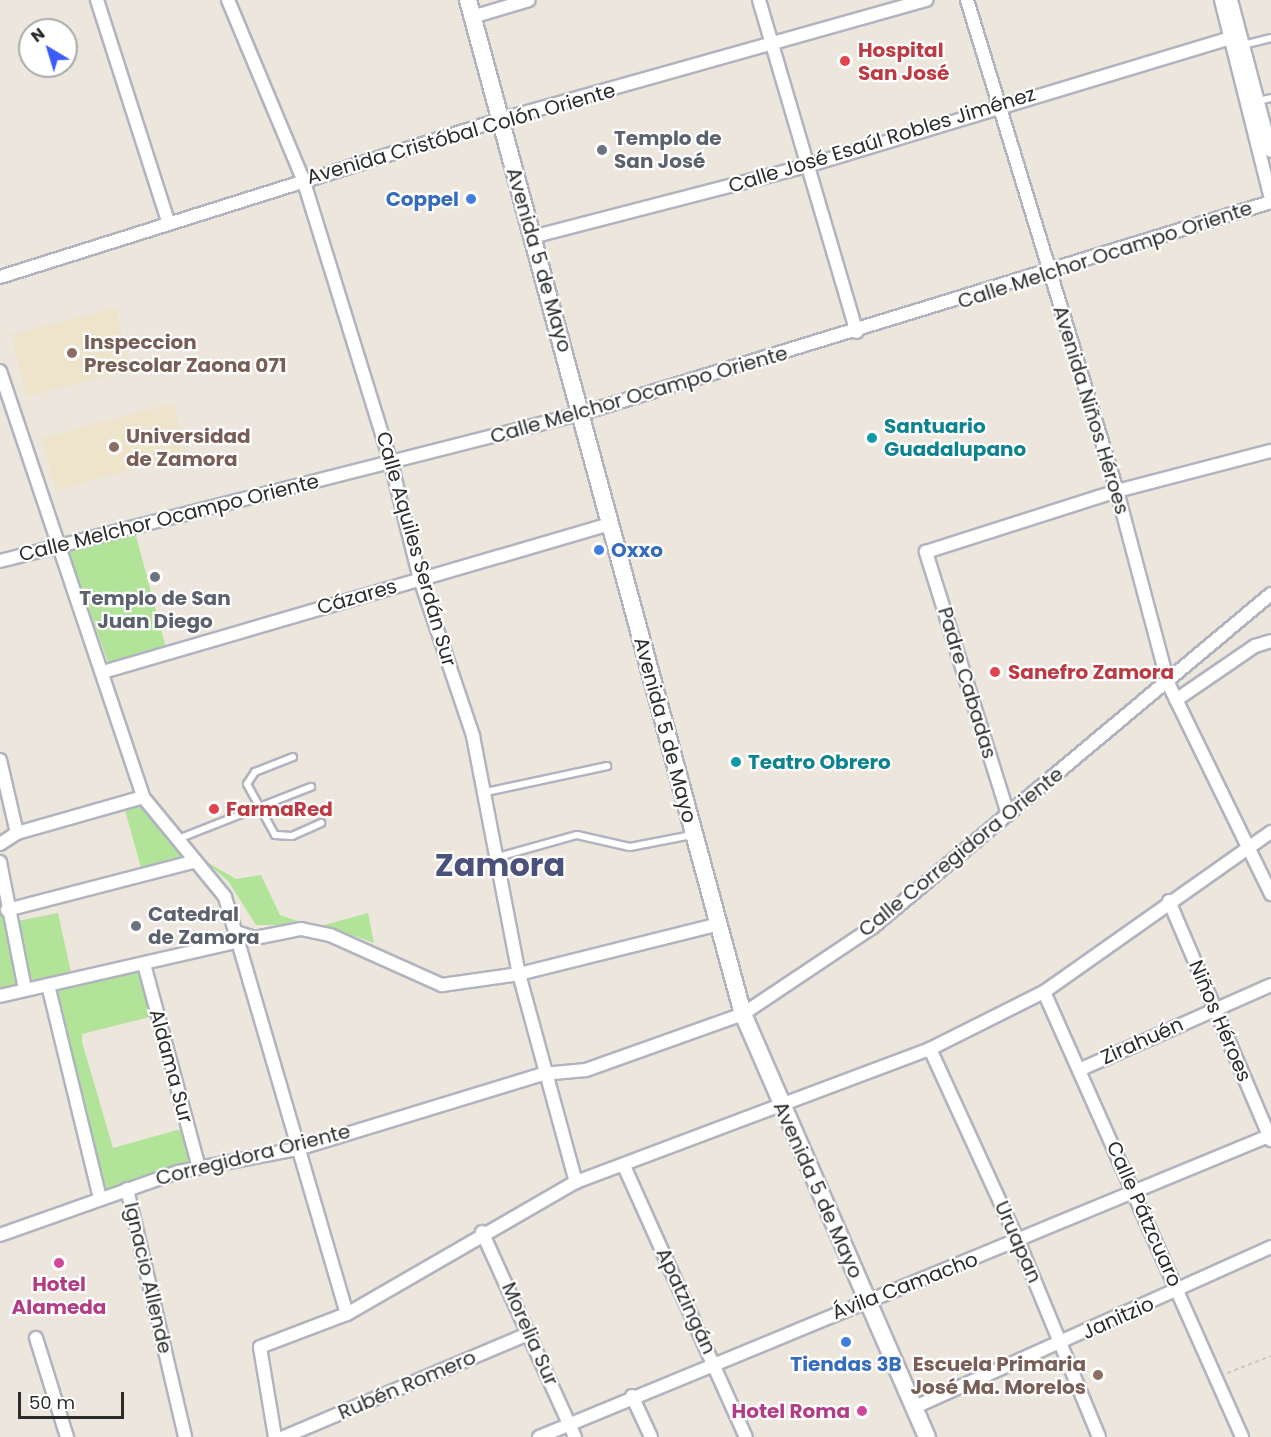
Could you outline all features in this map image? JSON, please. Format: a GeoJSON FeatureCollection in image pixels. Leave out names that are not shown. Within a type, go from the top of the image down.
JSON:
{"type":"FeatureCollection","features":[{"type":"Feature","properties":{"kind":"street"},"geometry":{"type":"LineString","coordinates":[[97,0],[169,224]]}},
{"type":"Feature","properties":{"kind":"street","name":"Calle Aquiles Serdán Sur"},"geometry":{"type":"LineString","coordinates":[[228,0],[303,179],[391,463],[420,579],[474,736],[519,974],[543,1074],[576,1182]]}},
{"type":"Feature","properties":{"kind":"street","name":"Avenida 5 de Mayo"},"geometry":{"type":"LineString","coordinates":[[468,0],[499,120],[584,413],[610,524],[716,925],[743,1014],[779,1104],[927,1437]]}},
{"type":"Feature","properties":{"kind":"street"},"geometry":{"type":"LineString","coordinates":[[472,17],[529,0]]}},
{"type":"Feature","properties":{"kind":"street"},"geometry":{"type":"LineString","coordinates":[[759,0],[810,165],[857,332]]}},
{"type":"Feature","properties":{"kind":"street","name":"Avenida Cristóbal Colón Oriente"},"geometry":{"type":"LineString","coordinates":[[0,278],[303,179],[499,120],[773,45],[926,0]]}},
{"type":"Feature","properties":{"kind":"street","name":"Avenida Niños Héroes"},"geometry":{"type":"LineString","coordinates":[[967,0],[1117,490],[1168,683]]}},
{"type":"Feature","properties":{"kind":"street"},"geometry":{"type":"LineString","coordinates":[[1221,0],[1238,39],[1271,151]]}},
{"type":"Feature","properties":{"kind":"street"},"geometry":{"type":"LineString","coordinates":[[1231,0],[1271,200]]}},
{"type":"Feature","properties":{"kind":"street","name":"Calle José Esaúl Robles Jiménez"},"geometry":{"type":"LineString","coordinates":[[532,237],[810,165],[998,105],[1238,39]]}},
{"type":"Feature","properties":{"kind":"street","name":"Calle Melchor Ocampo Oriente"},"geometry":{"type":"LineString","coordinates":[[0,561],[584,413],[1050,274],[1271,200]]}},
{"type":"Feature","properties":{"kind":"street"},"geometry":{"type":"LineString","coordinates":[[0,371],[56,546],[103,672],[143,797],[193,862],[218,884],[238,936],[347,1314]]}},
{"type":"Feature","properties":{"kind":"street"},"geometry":{"type":"LineString","coordinates":[[1117,490],[1271,451]]}},
{"type":"Feature","properties":{"kind":"street","name":"Padre Cabadas"},"geometry":{"type":"LineString","coordinates":[[1008,814],[926,552],[1117,490]]}},
{"type":"Feature","properties":{"kind":"street","name":"Cázares"},"geometry":{"type":"LineString","coordinates":[[103,672],[610,524]]}},
{"type":"Feature","properties":{"kind":"street","name":"Calle Corregidora Oriente"},"geometry":{"type":"LineString","coordinates":[[543,1074],[586,1070],[743,1014],[873,927],[1168,683],[1271,594]]}},
{"type":"Feature","properties":{"kind":"street"},"geometry":{"type":"LineString","coordinates":[[1176,700],[1255,645],[1271,641]]}},
{"type":"Feature","properties":{"kind":"street"},"geometry":{"type":"LineString","coordinates":[[1168,683],[1271,894]]}},
{"type":"Feature","properties":{"kind":"street"},"geometry":{"type":"LineString","coordinates":[[0,760],[17,833]]}},
{"type":"Feature","properties":{"kind":"street"},"geometry":{"type":"LineString","coordinates":[[0,844],[17,833],[143,797]]}},
{"type":"Feature","properties":{"kind":"street"},"geometry":{"type":"LineString","coordinates":[[275,1437],[260,1347],[347,1314],[482,1232],[576,1182],[624,1166],[779,1104],[930,1049],[1044,992],[1169,901],[1271,832]]}},
{"type":"Feature","properties":{"kind":"street"},"geometry":{"type":"LineString","coordinates":[[0,861],[7,910],[25,990]]}},
{"type":"Feature","properties":{"kind":"street"},"geometry":{"type":"LineString","coordinates":[[7,910],[193,862]]}},
{"type":"Feature","properties":{"kind":"street","name":"Niños Héroes"},"geometry":{"type":"LineString","coordinates":[[1169,901],[1270,1137]]}},
{"type":"Feature","properties":{"kind":"street"},"geometry":{"type":"LineString","coordinates":[[0,996],[144,964],[238,936],[255,938],[301,929],[330,935],[442,985],[519,974],[716,925]]}},
{"type":"Feature","properties":{"kind":"street","name":"Aldama Sur"},"geometry":{"type":"LineString","coordinates":[[144,964],[199,1168]]}},
{"type":"Feature","properties":{"kind":"street","name":"Ignacio Allende"},"geometry":{"type":"LineString","coordinates":[[48,985],[100,1198]]}},
{"type":"Feature","properties":{"kind":"street","name":"Zirahuén"},"geometry":{"type":"LineString","coordinates":[[1079,1070],[1271,985]]}},
{"type":"Feature","properties":{"kind":"street","name":"Calle Pátzcuaro"},"geometry":{"type":"LineString","coordinates":[[1044,992],[1242,1437]]}},
{"type":"Feature","properties":{"kind":"street","name":"Uruapan"},"geometry":{"type":"LineString","coordinates":[[930,1049],[1019,1243],[1099,1437]]}},
{"type":"Feature","properties":{"kind":"street","name":"Corregidora Oriente"},"geometry":{"type":"LineString","coordinates":[[0,1234],[100,1198],[199,1168],[300,1148],[543,1074]]}},
{"type":"Feature","properties":{"kind":"street","name":"Ávila Camacho"},"geometry":{"type":"LineString","coordinates":[[539,1437],[867,1299],[1019,1243],[1270,1137]]}},
{"type":"Feature","properties":{"kind":"street","name":"Apatzingán"},"geometry":{"type":"LineString","coordinates":[[624,1166],[746,1437]]}},
{"type":"Feature","properties":{"kind":"street","name":"Ignacio Allende"},"geometry":{"type":"LineString","coordinates":[[128,1189],[185,1437]]}},
{"type":"Feature","properties":{"kind":"street","name":"Morelia Sur"},"geometry":{"type":"LineString","coordinates":[[482,1232],[530,1333],[575,1437]]}},
{"type":"Feature","properties":{"kind":"street","name":"Janitzio"},"geometry":{"type":"LineString","coordinates":[[915,1407],[1178,1291],[1271,1247]]}},
{"type":"Feature","properties":{"kind":"street","name":"Rubén Romero"},"geometry":{"type":"LineString","coordinates":[[284,1437],[530,1333]]}},
{"type":"Feature","properties":{"kind":"street"},"geometry":{"type":"LineString","coordinates":[[36,1338],[67,1437]]}},
{"type":"Feature","properties":{"kind":"street"},"geometry":{"type":"LineString","coordinates":[[632,1396],[651,1437]]}},
{"type":"Feature","properties":{"kind":"lane"},"geometry":{"type":"LineString","coordinates":[[1238,39],[1271,38]]}},
{"type":"Feature","properties":{"kind":"lane"},"geometry":{"type":"LineString","coordinates":[[1258,101],[1271,98]]}},
{"type":"Feature","properties":{"kind":"lane"},"geometry":{"type":"LineString","coordinates":[[293,757],[248,777],[258,808],[282,837],[321,823]]}},
{"type":"Feature","properties":{"kind":"lane"},"geometry":{"type":"LineString","coordinates":[[486,792],[607,766]]}},
{"type":"Feature","properties":{"kind":"lane"},"geometry":{"type":"LineString","coordinates":[[175,841],[311,787]]}},
{"type":"Feature","properties":{"kind":"lane"},"geometry":{"type":"LineString","coordinates":[[498,857],[577,835],[630,847],[693,834]]}},
{"type":"Feature","properties":{"kind":"path"},"geometry":{"type":"LineString","coordinates":[[1216,1377],[1271,1356]]}},
{"type":"Feature","properties":{"kind":"shaded area","name":"Inspeccion Prescolar Zaona 071"},"geometry":{"type":"Polygon","coordinates":[[[116,308],[131,370],[27,396],[11,334],[116,308]]]}},
{"type":"Feature","properties":{"kind":"shaded area","name":"Universidad de Zamora"},"geometry":{"type":"Polygon","coordinates":[[[173,403],[187,455],[56,490],[42,438],[173,403]]]}},
{"type":"Feature","properties":{"kind":"green space"},"geometry":{"type":"Polygon","coordinates":[[[135,532],[166,648],[109,665],[68,551],[135,532]]]}},
{"type":"Feature","properties":{"kind":"green space"},"geometry":{"type":"Polygon","coordinates":[[[143,797],[193,862],[143,875],[123,803],[143,797]]]}},
{"type":"Feature","properties":{"kind":"green space"},"geometry":{"type":"Polygon","coordinates":[[[0,858],[12,922],[58,913],[72,977],[0,995],[0,858]]]}},
{"type":"Feature","properties":{"kind":"green space"},"geometry":{"type":"Polygon","coordinates":[[[202,859],[236,879],[261,875],[280,915],[309,925],[256,925],[228,881],[202,859]]]}},
{"type":"Feature","properties":{"kind":"green space"},"geometry":{"type":"Polygon","coordinates":[[[368,913],[374,943],[324,925],[368,913]]]}},
{"type":"Feature","properties":{"kind":"green space"},"geometry":{"type":"Polygon","coordinates":[[[145,969],[158,1015],[82,1034],[82,1042],[113,1148],[177,1130],[189,1131],[199,1168],[99,1192],[49,989],[145,969]]]}},
{"type":"Feature","properties":{"kind":"place","name":"Hospital San José"},"geometry":{"type":"Point","coordinates":[845,61]}},
{"type":"Feature","properties":{"kind":"place","name":"Templo de San José"},"geometry":{"type":"Point","coordinates":[602,150]}},
{"type":"Feature","properties":{"kind":"place","name":"Coppel"},"geometry":{"type":"Point","coordinates":[471,199]}},
{"type":"Feature","properties":{"kind":"place","name":"Inspeccion Prescolar Zaona 071"},"geometry":{"type":"Point","coordinates":[72,353]}},
{"type":"Feature","properties":{"kind":"place","name":"Santuario Guadalupano"},"geometry":{"type":"Point","coordinates":[872,438]}},
{"type":"Feature","properties":{"kind":"place","name":"Universidad de Zamora"},"geometry":{"type":"Point","coordinates":[114,447]}},
{"type":"Feature","properties":{"kind":"place","name":"Oxxo"},"geometry":{"type":"Point","coordinates":[599,550]}},
{"type":"Feature","properties":{"kind":"place","name":"Templo de San Juan Diego"},"geometry":{"type":"Point","coordinates":[155,577]}},
{"type":"Feature","properties":{"kind":"place","name":"Sanefro Zamora"},"geometry":{"type":"Point","coordinates":[995,672]}},
{"type":"Feature","properties":{"kind":"place","name":"Teatro Obrero"},"geometry":{"type":"Point","coordinates":[736,762]}},
{"type":"Feature","properties":{"kind":"place","name":"FarmaRed"},"geometry":{"type":"Point","coordinates":[214,809]}},
{"type":"Feature","properties":{"kind":"place","name":"Catedral de Zamora"},"geometry":{"type":"Point","coordinates":[136,926]}},
{"type":"Feature","properties":{"kind":"place","name":"Hotel Alameda"},"geometry":{"type":"Point","coordinates":[59,1263]}},
{"type":"Feature","properties":{"kind":"place","name":"Tiendas 3B"},"geometry":{"type":"Point","coordinates":[846,1342]}},
{"type":"Feature","properties":{"kind":"place","name":"Escuela Primaria José Ma. Morelos"},"geometry":{"type":"Point","coordinates":[1098,1375]}},
{"type":"Feature","properties":{"kind":"place","name":"Hotel Roma"},"geometry":{"type":"Point","coordinates":[862,1411]}},
{"type":"Feature","properties":{"kind":"district","name":"Zamora"},"geometry":{"type":"Point","coordinates":[500,865]}}]}
